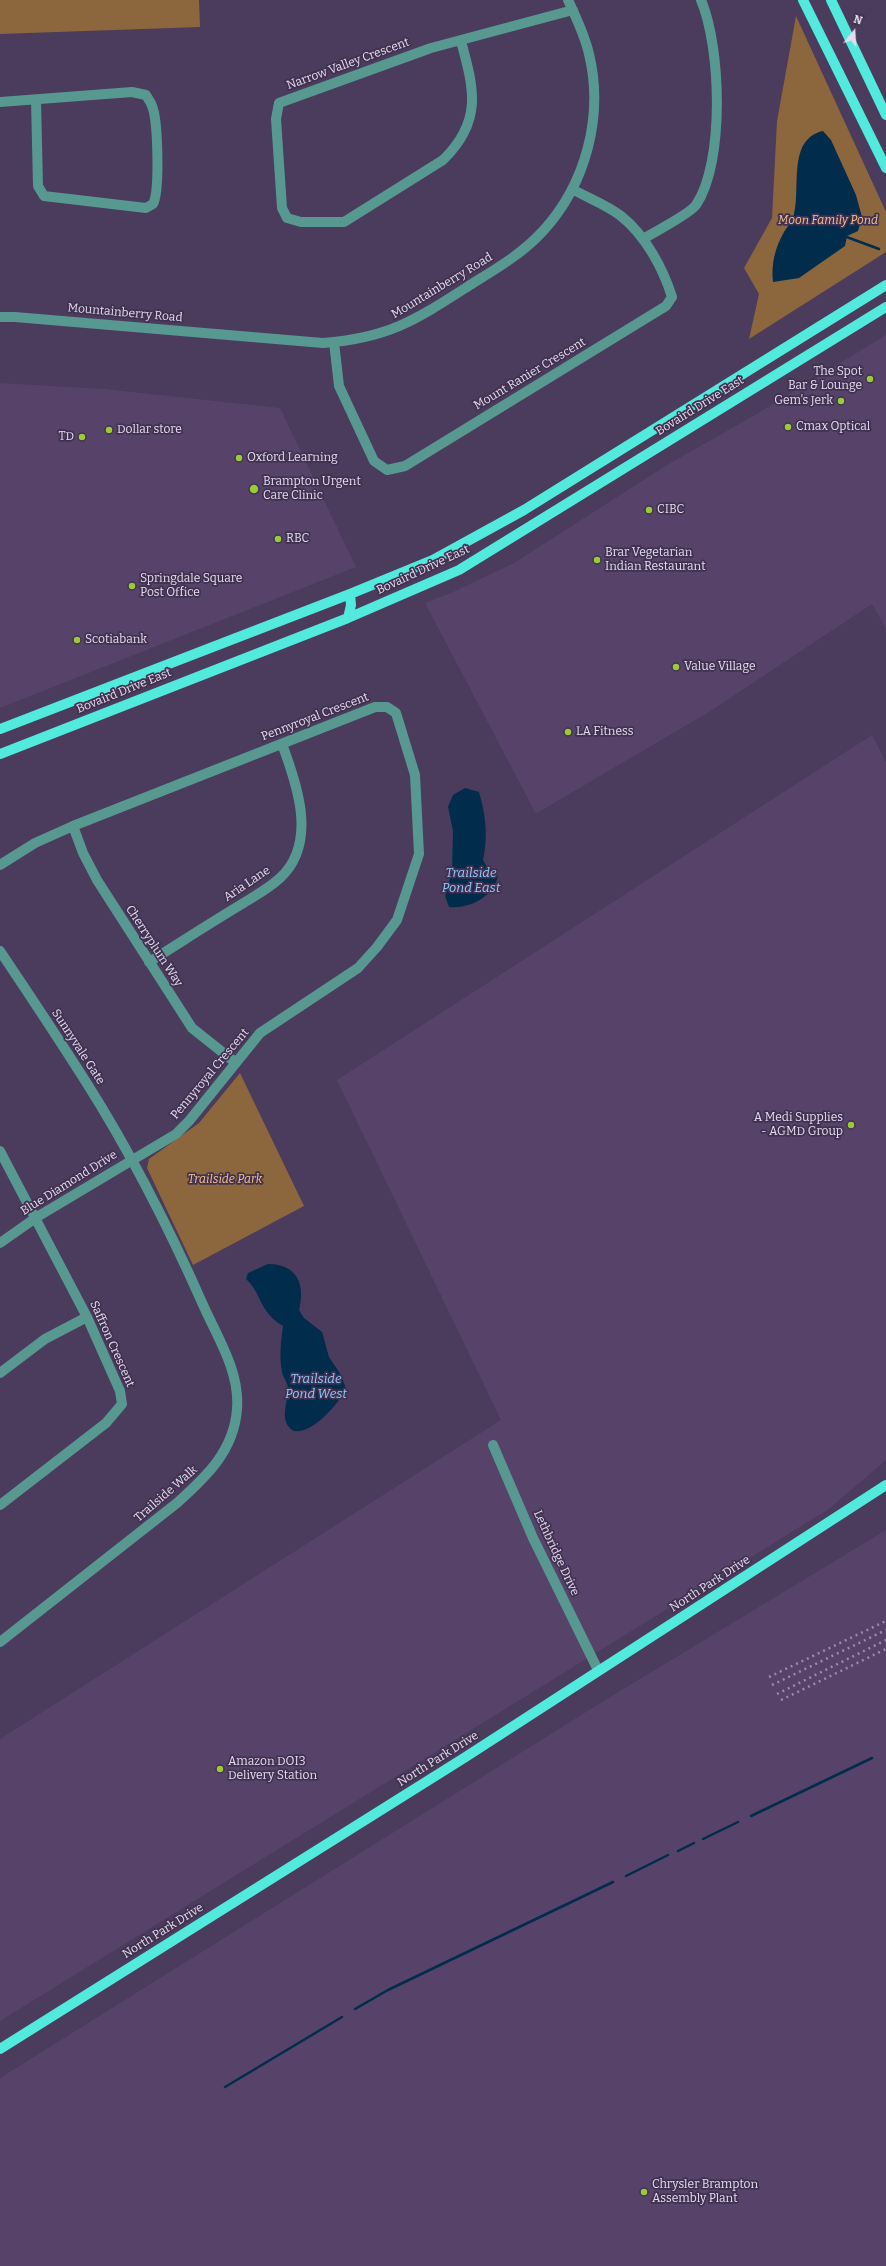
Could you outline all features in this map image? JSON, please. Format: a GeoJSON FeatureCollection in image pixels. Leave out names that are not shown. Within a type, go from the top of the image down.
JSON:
{"type":"FeatureCollection","features":[{"type":"Feature","properties":{"kind":"main road"},"geometry":{"type":"LineString","coordinates":[[803,0],[886,168]]}},
{"type":"Feature","properties":{"kind":"main road"},"geometry":{"type":"LineString","coordinates":[[830,0],[886,116]]}},
{"type":"Feature","properties":{"kind":"main road"},"geometry":{"type":"LineString","coordinates":[[864,299],[886,277]]}},
{"type":"Feature","properties":{"kind":"main road","name":"Bovaird Drive East"},"geometry":{"type":"LineString","coordinates":[[0,730],[350,594],[433,560],[495,527],[886,285]]}},
{"type":"Feature","properties":{"kind":"main road","name":"Bovaird Drive East"},"geometry":{"type":"LineString","coordinates":[[0,754],[348,618],[480,559],[886,307]]}},
{"type":"Feature","properties":{"kind":"main road"},"geometry":{"type":"LineString","coordinates":[[874,314],[886,316]]}},
{"type":"Feature","properties":{"kind":"main road"},"geometry":{"type":"LineString","coordinates":[[348,618],[350,594]]}},
{"type":"Feature","properties":{"kind":"main road","name":"North Park Drive"},"geometry":{"type":"LineString","coordinates":[[0,2049],[464,1758],[886,1485]]}},
{"type":"Feature","properties":{"kind":"street","name":"Mountainberry Road"},"geometry":{"type":"LineString","coordinates":[[0,317],[15,317],[313,343],[361,339],[397,328],[421,316],[524,249],[543,231],[572,189],[585,159],[594,112],[593,80],[589,54],[568,0]]}},
{"type":"Feature","properties":{"kind":"street"},"geometry":{"type":"LineString","coordinates":[[643,240],[696,206],[708,183],[716,133],[716,65],[706,12],[701,0]]}},
{"type":"Feature","properties":{"kind":"street","name":"Narrow Valley Crescent"},"geometry":{"type":"LineString","coordinates":[[461,40],[470,73],[473,100],[462,137],[450,153],[443,160],[344,222],[300,222],[287,218],[282,208],[276,119],[279,103],[431,48],[573,10]]}},
{"type":"Feature","properties":{"kind":"street"},"geometry":{"type":"LineString","coordinates":[[0,102],[132,92],[146,95],[153,107],[158,168],[157,197],[153,204],[146,208],[44,196],[38,186],[36,100]]}},
{"type":"Feature","properties":{"kind":"street","name":"Mount Ranier Crescent"},"geometry":{"type":"LineString","coordinates":[[334,342],[339,386],[374,462],[387,470],[405,466],[666,306],[672,297],[668,283],[643,240],[621,216],[572,189]]}},
{"type":"Feature","properties":{"kind":"street","name":"Pennyroyal Crescent"},"geometry":{"type":"LineString","coordinates":[[0,865],[35,843],[73,826],[375,707],[387,707],[396,713],[415,775],[420,854],[398,920],[358,968],[260,1033],[189,1122],[176,1134],[131,1160]]}},
{"type":"Feature","properties":{"kind":"street","name":"Aria Lane"},"geometry":{"type":"LineString","coordinates":[[149,962],[281,878],[293,859],[301,840],[300,800],[295,779],[282,744]]}},
{"type":"Feature","properties":{"kind":"street","name":"Cherryplum Way"},"geometry":{"type":"LineString","coordinates":[[73,826],[83,853],[96,880],[192,1028],[236,1063]]}},
{"type":"Feature","properties":{"kind":"street","name":"Sunnyvale Gate"},"geometry":{"type":"LineString","coordinates":[[0,951],[87,1083],[131,1160]]}},
{"type":"Feature","properties":{"kind":"street","name":"Saffron Crescent"},"geometry":{"type":"LineString","coordinates":[[0,1151],[87,1317],[120,1391],[122,1404],[106,1423],[0,1505]]}},
{"type":"Feature","properties":{"kind":"street","name":"Blue Diamond Drive"},"geometry":{"type":"LineString","coordinates":[[0,1243],[36,1218],[131,1160]]}},
{"type":"Feature","properties":{"kind":"street","name":"Trailside Walk"},"geometry":{"type":"LineString","coordinates":[[0,1642],[183,1498],[204,1479],[223,1455],[232,1435],[237,1409],[235,1377],[156,1204],[131,1160]]}},
{"type":"Feature","properties":{"kind":"street"},"geometry":{"type":"LineString","coordinates":[[0,1373],[45,1339],[87,1317]]}},
{"type":"Feature","properties":{"kind":"street","name":"Lethbridge Drive"},"geometry":{"type":"LineString","coordinates":[[493,1445],[533,1538],[598,1670]]}},
{"type":"Feature","properties":{"kind":"shaded area"},"geometry":{"type":"Polygon","coordinates":[[[886,335],[886,629],[872,604],[709,712],[537,813],[535,812],[425,603],[453,592],[514,563],[667,465],[755,415],[886,335]]]}},
{"type":"Feature","properties":{"kind":"shaded area"},"geometry":{"type":"Polygon","coordinates":[[[0,383],[104,389],[280,408],[356,567],[0,708],[0,383]]]}},
{"type":"Feature","properties":{"kind":"shaded area"},"geometry":{"type":"Polygon","coordinates":[[[872,735],[886,762],[886,1460],[829,1509],[0,2021],[0,1739],[501,1420],[337,1080],[872,735]]]}},
{"type":"Feature","properties":{"kind":"shaded area","name":"Chrysler Brampton Assembly Plant"},"geometry":{"type":"Polygon","coordinates":[[[886,1530],[886,2266],[0,2266],[0,2078],[602,1702],[886,1530]]]}},
{"type":"Feature","properties":{"kind":"green space"},"geometry":{"type":"Polygon","coordinates":[[[0,0],[199,0],[200,27],[0,34],[0,0]]]}},
{"type":"Feature","properties":{"kind":"green space","name":"Moon Family Pond"},"geometry":{"type":"Polygon","coordinates":[[[796,16],[886,212],[886,252],[749,339],[759,294],[744,268],[772,218],[777,121],[796,16]]]}},
{"type":"Feature","properties":{"kind":"green space","name":"Trailside Park"},"geometry":{"type":"Polygon","coordinates":[[[240,1073],[304,1206],[193,1265],[147,1168],[149,1159],[199,1123],[240,1073]]]}},
{"type":"Feature","properties":{"kind":"water"},"geometry":{"type":"Polygon","coordinates":[[[823,131],[831,140],[856,195],[862,217],[858,231],[847,236],[845,246],[799,278],[773,282],[773,262],[776,250],[794,214],[800,154],[804,144],[812,136],[823,131]]]}},
{"type":"Feature","properties":{"kind":"water","name":"Trailside Pond East"},"geometry":{"type":"Polygon","coordinates":[[[465,788],[479,792],[486,826],[483,860],[489,870],[498,876],[491,890],[480,900],[465,906],[449,907],[445,896],[452,871],[453,831],[448,807],[453,795],[465,788]]]}},
{"type":"Feature","properties":{"kind":"water","name":"Trailside Pond West"},"geometry":{"type":"Polygon","coordinates":[[[268,1264],[286,1267],[297,1277],[301,1291],[299,1310],[304,1318],[322,1332],[329,1357],[341,1375],[346,1389],[324,1417],[309,1428],[301,1431],[294,1431],[286,1423],[285,1412],[288,1389],[282,1372],[281,1360],[283,1326],[269,1314],[255,1290],[246,1279],[248,1273],[268,1264]]]}},
{"type":"Feature","properties":{"kind":"waterway"},"geometry":{"type":"LineString","coordinates":[[844,236],[879,249]]}},
{"type":"Feature","properties":{"kind":"waterway"},"geometry":{"type":"LineString","coordinates":[[751,1816],[872,1758]]}},
{"type":"Feature","properties":{"kind":"waterway"},"geometry":{"type":"LineString","coordinates":[[703,1839],[738,1822]]}},
{"type":"Feature","properties":{"kind":"waterway"},"geometry":{"type":"LineString","coordinates":[[678,1851],[694,1843]]}},
{"type":"Feature","properties":{"kind":"waterway"},"geometry":{"type":"LineString","coordinates":[[626,1876],[668,1855]]}},
{"type":"Feature","properties":{"kind":"waterway"},"geometry":{"type":"LineString","coordinates":[[355,2009],[388,1990],[613,1882]]}},
{"type":"Feature","properties":{"kind":"waterway"},"geometry":{"type":"LineString","coordinates":[[225,2087],[342,2017]]}},
{"type":"Feature","properties":{"kind":"railway"},"geometry":{"type":"LineString","coordinates":[[769,1677],[886,1621]]}},
{"type":"Feature","properties":{"kind":"railway"},"geometry":{"type":"LineString","coordinates":[[772,1685],[886,1630]]}},
{"type":"Feature","properties":{"kind":"railway"},"geometry":{"type":"LineString","coordinates":[[777,1694],[886,1640]]}},
{"type":"Feature","properties":{"kind":"railway"},"geometry":{"type":"LineString","coordinates":[[781,1700],[886,1649]]}},
{"type":"Feature","properties":{"kind":"place","name":"The Spot Bar & Lounge"},"geometry":{"type":"Point","coordinates":[870,379]}},
{"type":"Feature","properties":{"kind":"place","name":"Gem's Jerk"},"geometry":{"type":"Point","coordinates":[841,401]}},
{"type":"Feature","properties":{"kind":"place","name":"Cmax Optical"},"geometry":{"type":"Point","coordinates":[788,427]}},
{"type":"Feature","properties":{"kind":"place","name":"Dollar store"},"geometry":{"type":"Point","coordinates":[109,430]}},
{"type":"Feature","properties":{"kind":"place","name":"TD"},"geometry":{"type":"Point","coordinates":[82,437]}},
{"type":"Feature","properties":{"kind":"place","name":"Oxford Learning"},"geometry":{"type":"Point","coordinates":[239,458]}},
{"type":"Feature","properties":{"kind":"place","name":"Brampton Urgent Care Clinic"},"geometry":{"type":"Point","coordinates":[254,489]}},
{"type":"Feature","properties":{"kind":"place","name":"CIBC"},"geometry":{"type":"Point","coordinates":[649,510]}},
{"type":"Feature","properties":{"kind":"place","name":"RBC"},"geometry":{"type":"Point","coordinates":[278,539]}},
{"type":"Feature","properties":{"kind":"place","name":"Brar Vegetarian Indian Restaurant"},"geometry":{"type":"Point","coordinates":[597,560]}},
{"type":"Feature","properties":{"kind":"place","name":"Springdale Square Post Office"},"geometry":{"type":"Point","coordinates":[132,586]}},
{"type":"Feature","properties":{"kind":"place","name":"Scotiabank"},"geometry":{"type":"Point","coordinates":[77,640]}},
{"type":"Feature","properties":{"kind":"place","name":"Value Village"},"geometry":{"type":"Point","coordinates":[676,667]}},
{"type":"Feature","properties":{"kind":"place","name":"LA Fitness"},"geometry":{"type":"Point","coordinates":[568,732]}},
{"type":"Feature","properties":{"kind":"place","name":"A Medi Supplies - AGMD Group"},"geometry":{"type":"Point","coordinates":[851,1125]}},
{"type":"Feature","properties":{"kind":"place","name":"Amazon DOI3 Delivery Station"},"geometry":{"type":"Point","coordinates":[220,1769]}},
{"type":"Feature","properties":{"kind":"place","name":"Chrysler Brampton Assembly Plant"},"geometry":{"type":"Point","coordinates":[644,2192]}}]}
